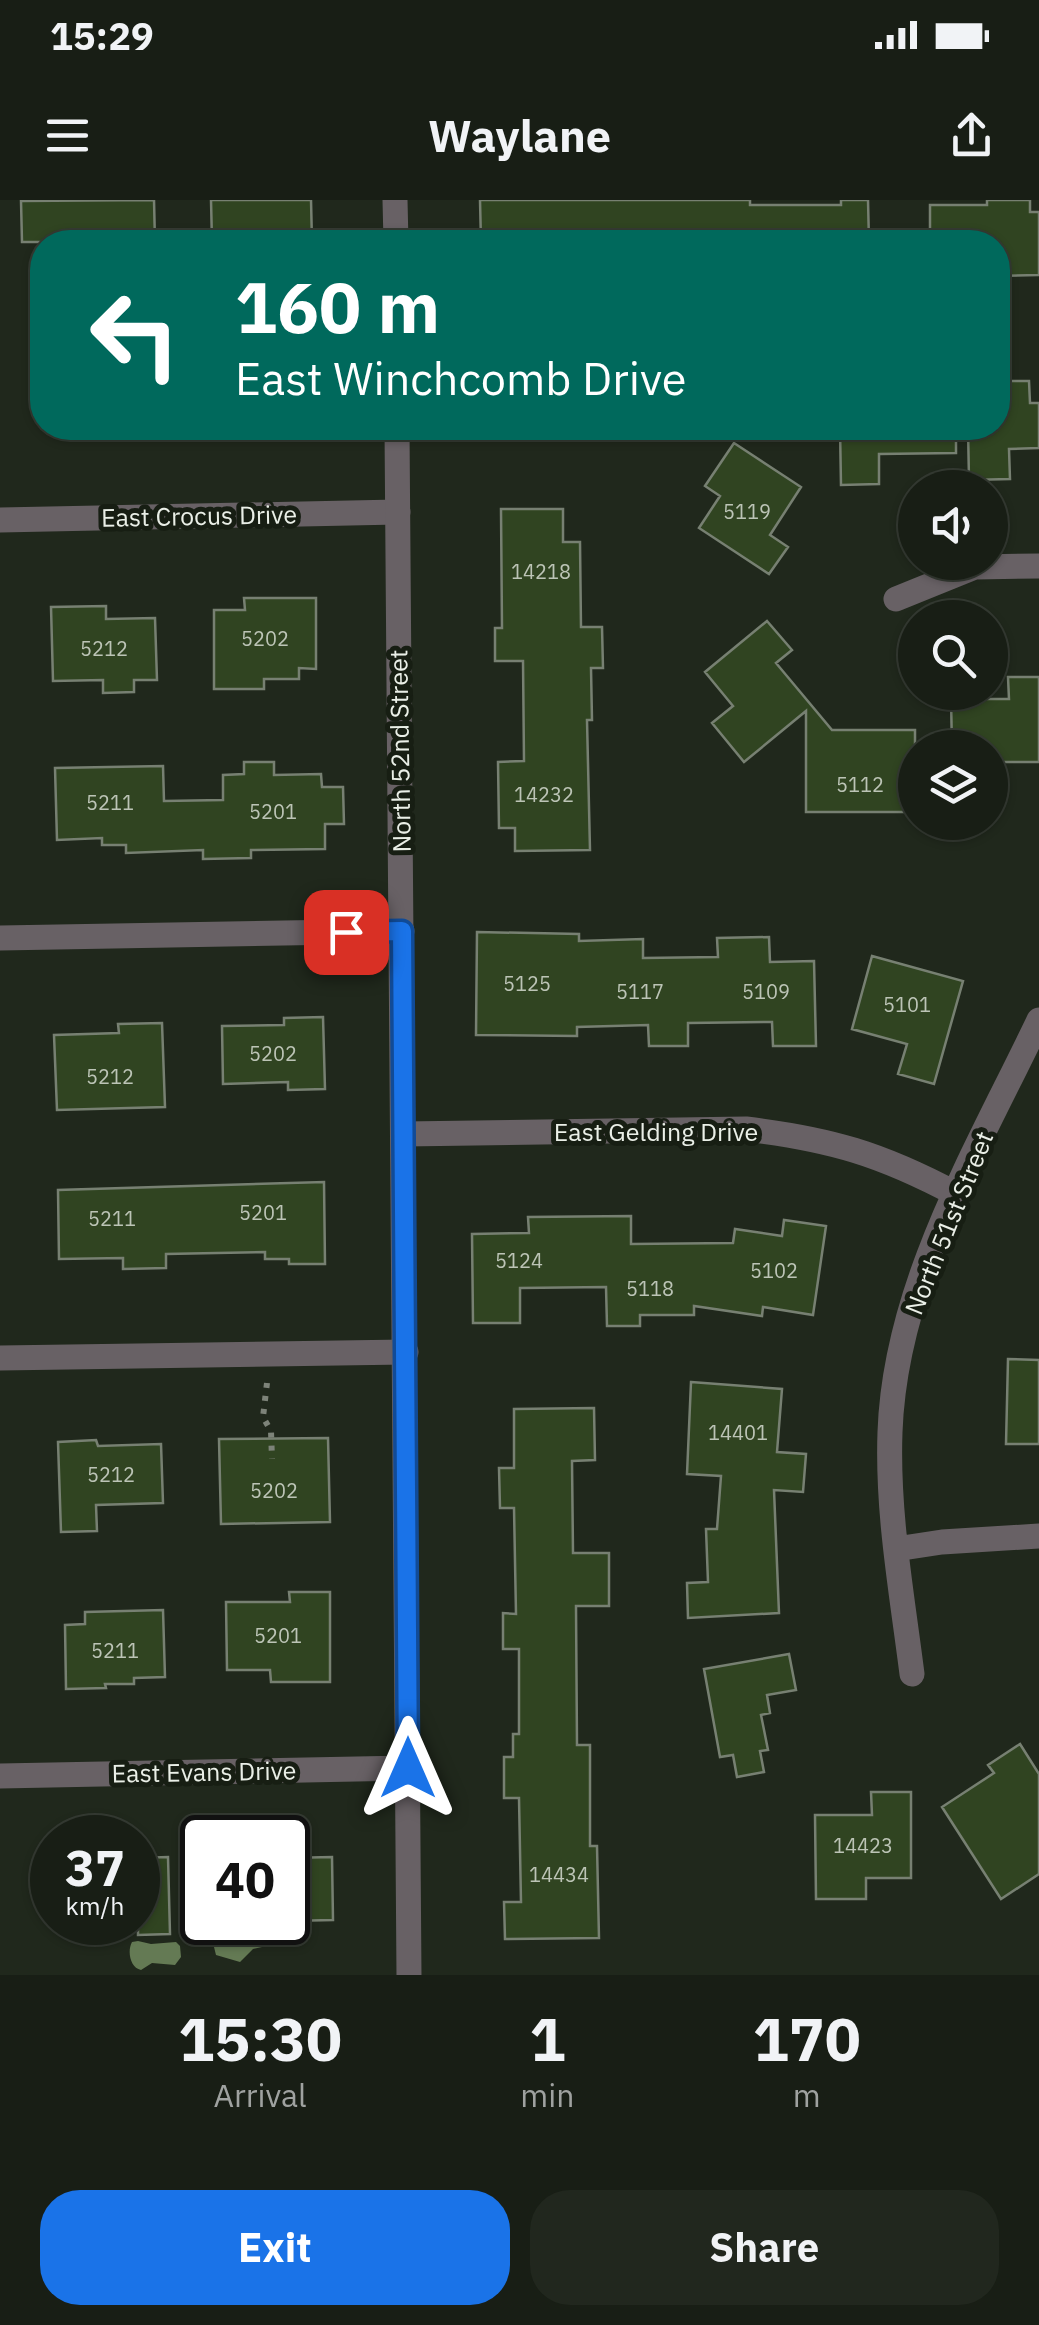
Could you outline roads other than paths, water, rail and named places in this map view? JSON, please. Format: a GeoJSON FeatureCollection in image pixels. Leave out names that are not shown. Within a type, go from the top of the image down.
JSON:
{"type":"FeatureCollection","features":[{"type":"Feature","properties":{"kind":"street"},"geometry":{"type":"LineString","coordinates":[[396,200],[396,230]]}},
{"type":"Feature","properties":{"kind":"street","name":"North 52nd Street"},"geometry":{"type":"LineString","coordinates":[[397,440],[409,1975]]}},
{"type":"Feature","properties":{"kind":"street","name":"East Crocus Drive"},"geometry":{"type":"LineString","coordinates":[[0,520],[398,512]]}},
{"type":"Feature","properties":{"kind":"street"},"geometry":{"type":"LineString","coordinates":[[896,599],[975,567],[1039,566]]}},
{"type":"Feature","properties":{"kind":"street"},"geometry":{"type":"LineString","coordinates":[[0,938],[402,931]]}},
{"type":"Feature","properties":{"kind":"street","name":"North 51st Street"},"geometry":{"type":"LineString","coordinates":[[912,1674],[890,1484],[890,1428],[900,1358],[913,1297],[956,1194],[1039,1020]]}},
{"type":"Feature","properties":{"kind":"street","name":"East Gelding Drive"},"geometry":{"type":"LineString","coordinates":[[404,1134],[746,1129],[802,1136],[871,1153],[956,1194]]}},
{"type":"Feature","properties":{"kind":"street"},"geometry":{"type":"LineString","coordinates":[[0,1358],[406,1352]]}},
{"type":"Feature","properties":{"kind":"street"},"geometry":{"type":"LineString","coordinates":[[896,1549],[1039,1536]]}},
{"type":"Feature","properties":{"kind":"street","name":"East Evans Drive"},"geometry":{"type":"LineString","coordinates":[[0,1776],[408,1768]]}}]}
